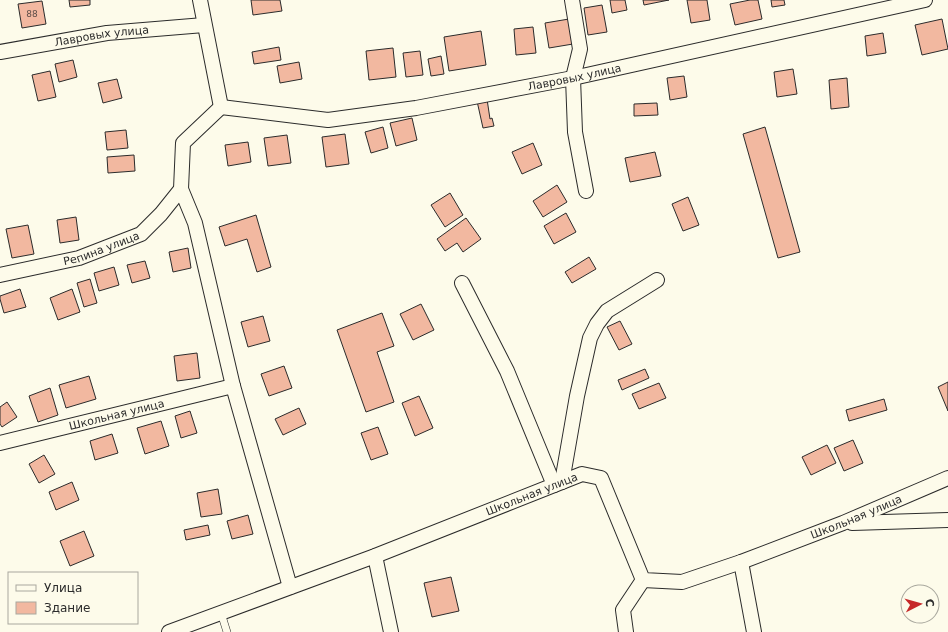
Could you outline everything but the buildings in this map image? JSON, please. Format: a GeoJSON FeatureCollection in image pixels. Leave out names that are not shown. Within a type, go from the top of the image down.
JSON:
{"type":"FeatureCollection","features":[{"type":"Feature","properties":{"kind":"street"},"geometry":{"type":"LineString","coordinates":[[200,0],[221,107],[183,144],[181,189],[195,223],[233,386],[290,587]]}},
{"type":"Feature","properties":{"kind":"street"},"geometry":{"type":"LineString","coordinates":[[572,0],[580,49],[573,78],[574,132],[586,192]]}},
{"type":"Feature","properties":{"kind":"street","name":"Лавровых улица"},"geometry":{"type":"LineString","coordinates":[[221,107],[328,120],[416,108],[573,78],[925,0]]}},
{"type":"Feature","properties":{"kind":"street","name":"Лавровых улица"},"geometry":{"type":"LineString","coordinates":[[0,52],[106,33],[204,25]]}},
{"type":"Feature","properties":{"kind":"street","name":"Репина улица"},"geometry":{"type":"LineString","coordinates":[[0,275],[79,258],[141,234],[161,214],[181,189]]}},
{"type":"Feature","properties":{"kind":"street"},"geometry":{"type":"LineString","coordinates":[[558,483],[590,338],[597,324],[607,311],[657,280]]}},
{"type":"Feature","properties":{"kind":"street"},"geometry":{"type":"LineString","coordinates":[[462,283],[507,371],[558,483]]}},
{"type":"Feature","properties":{"kind":"street","name":"Школьная улица"},"geometry":{"type":"LineString","coordinates":[[0,443],[233,386]]}},
{"type":"Feature","properties":{"kind":"street","name":"Школьная улица"},"geometry":{"type":"LineString","coordinates":[[169,632],[375,556],[582,474],[600,478],[643,580],[682,582],[741,562],[843,523],[948,478]]}},
{"type":"Feature","properties":{"kind":"street"},"geometry":{"type":"LineString","coordinates":[[843,523],[948,520]]}},
{"type":"Feature","properties":{"kind":"street"},"geometry":{"type":"LineString","coordinates":[[375,556],[391,632]]}},
{"type":"Feature","properties":{"kind":"street"},"geometry":{"type":"LineString","coordinates":[[741,562],[754,632]]}},
{"type":"Feature","properties":{"kind":"street"},"geometry":{"type":"LineString","coordinates":[[626,632],[624,610],[643,580]]}},
{"type":"Feature","properties":{"kind":"lane"},"geometry":{"type":"LineString","coordinates":[[222,613],[227,632]]}}]}
